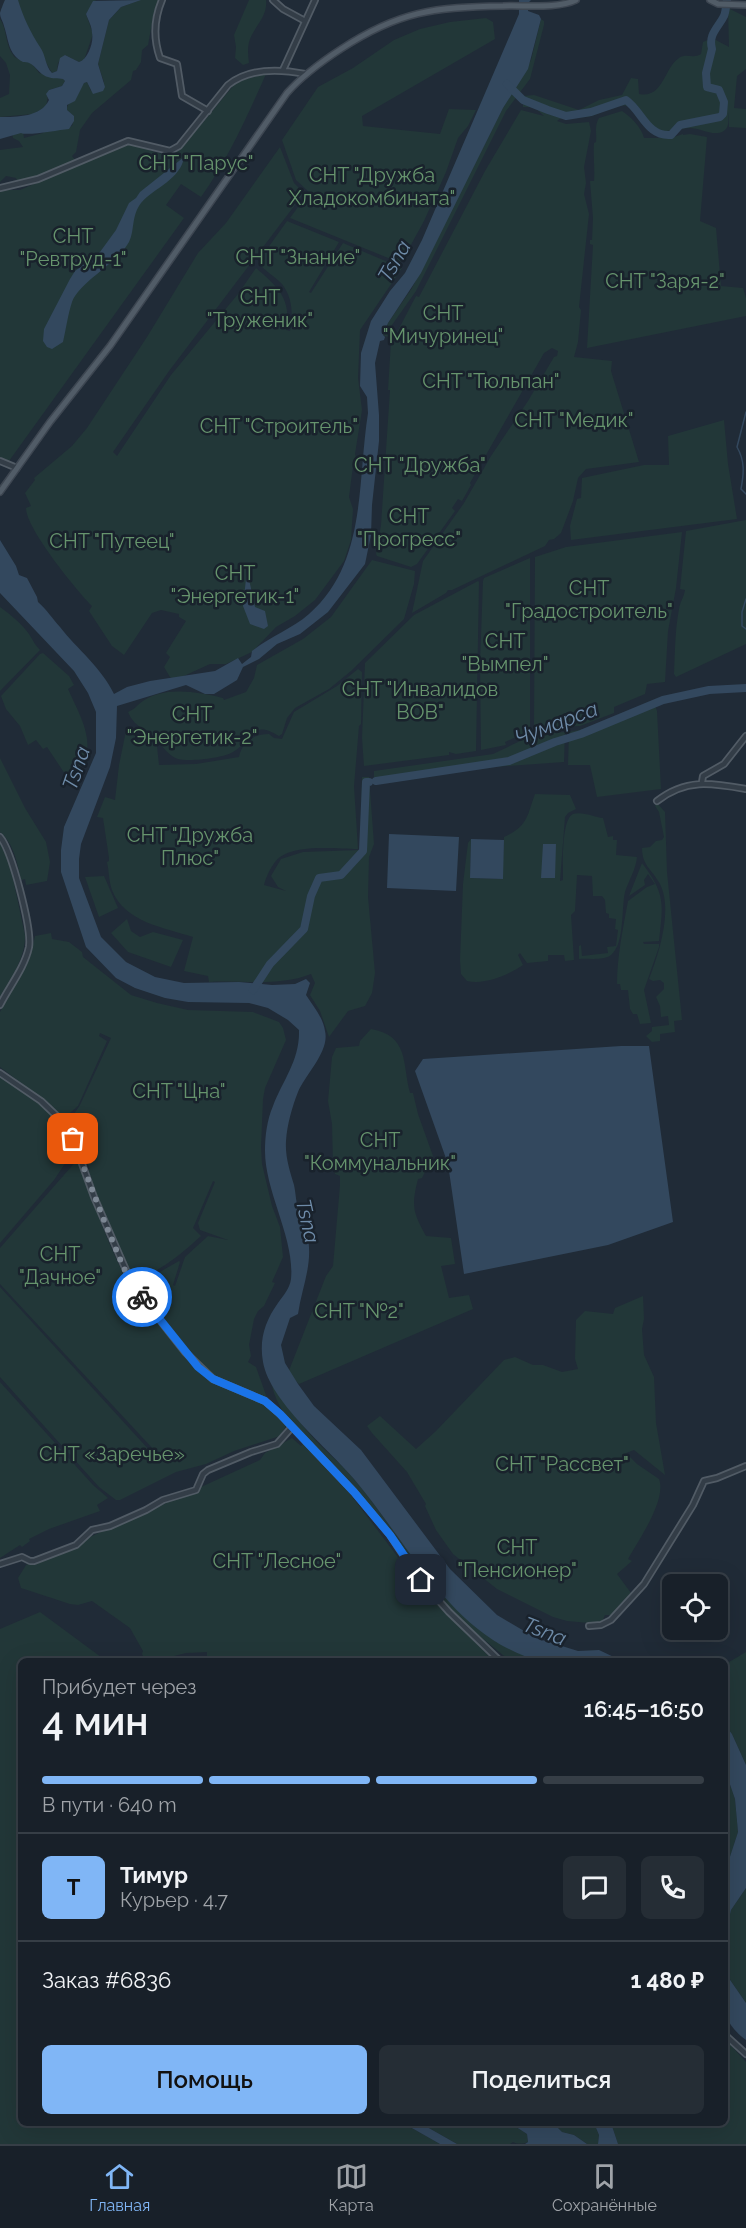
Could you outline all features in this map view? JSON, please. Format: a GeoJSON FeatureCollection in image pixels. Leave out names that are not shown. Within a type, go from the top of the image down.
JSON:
{"type":"FeatureCollection","features":[{"type":"Feature","properties":{"kind":"main road"},"geometry":{"type":"LineString","coordinates":[[0,492],[110,346],[287,93],[305,74],[354,40],[402,17],[447,8],[551,5],[576,0]]}},
{"type":"Feature","properties":{"kind":"main road"},"geometry":{"type":"LineString","coordinates":[[710,0],[718,4],[746,5]]}},
{"type":"Feature","properties":{"kind":"street"},"geometry":{"type":"LineString","coordinates":[[162,0],[155,21],[160,58],[177,64],[182,96],[208,111]]}},
{"type":"Feature","properties":{"kind":"street"},"geometry":{"type":"LineString","coordinates":[[273,0],[283,9],[305,21]]}},
{"type":"Feature","properties":{"kind":"street"},"geometry":{"type":"LineString","coordinates":[[283,70],[315,0]]}},
{"type":"Feature","properties":{"kind":"street"},"geometry":{"type":"LineString","coordinates":[[1,189],[38,179],[128,141],[166,151],[173,150],[228,85],[238,77],[283,70],[305,74]]}},
{"type":"Feature","properties":{"kind":"street"},"geometry":{"type":"LineString","coordinates":[[0,461],[17,468]]}},
{"type":"Feature","properties":{"kind":"street"},"geometry":{"type":"LineString","coordinates":[[702,782],[703,776],[724,764],[746,736]]}},
{"type":"Feature","properties":{"kind":"street"},"geometry":{"type":"LineString","coordinates":[[657,801],[678,788],[702,782],[746,789]]}},
{"type":"Feature","properties":{"kind":"street"},"geometry":{"type":"LineString","coordinates":[[0,837],[7,846],[17,879],[29,946],[23,963],[0,1005]]}},
{"type":"Feature","properties":{"kind":"street"},"geometry":{"type":"LineString","coordinates":[[0,1073],[41,1101],[63,1122],[73,1139],[93,1195],[129,1276],[137,1291],[185,1352],[213,1379],[265,1401],[275,1408],[354,1492],[390,1535],[417,1575],[449,1612],[497,1658]]}},
{"type":"Feature","properties":{"kind":"street"},"geometry":{"type":"LineString","coordinates":[[0,1564],[22,1557],[34,1561],[76,1545],[92,1530],[110,1526],[163,1500],[196,1490],[208,1470],[277,1444],[292,1427]]}},
{"type":"Feature","properties":{"kind":"street"},"geometry":{"type":"LineString","coordinates":[[589,1626],[602,1625],[611,1620],[649,1579],[657,1561],[693,1505],[704,1481],[746,1466]]}},
{"type":"Feature","properties":{"kind":"street"},"geometry":{"type":"LineString","coordinates":[[728,2038],[746,2054]]}},
{"type":"Feature","properties":{"kind":"green space"},"geometry":{"type":"Polygon","coordinates":[[[10,0],[96,0],[86,14],[93,34],[84,60],[79,62],[65,55],[58,63],[57,71],[52,73],[10,0]]]}},
{"type":"Feature","properties":{"kind":"green space"},"geometry":{"type":"Polygon","coordinates":[[[140,0],[160,0],[154,12],[148,45],[142,50],[141,62],[133,71],[131,80],[92,113],[80,130],[76,152],[72,156],[75,160],[40,175],[17,181],[16,178],[6,176],[0,182],[0,150],[23,147],[13,138],[12,133],[23,131],[24,138],[43,133],[45,129],[72,126],[74,116],[66,110],[84,83],[87,82],[91,91],[104,82],[98,64],[109,20],[121,7],[140,0]]]}},
{"type":"Feature","properties":{"kind":"green space"},"geometry":{"type":"Polygon","coordinates":[[[249,0],[266,0],[266,6],[249,42],[249,63],[243,65],[235,58],[234,35],[249,0]]]}},
{"type":"Feature","properties":{"kind":"green space"},"geometry":{"type":"Polygon","coordinates":[[[728,8],[746,17],[746,69],[737,76],[734,108],[746,109],[746,128],[729,127],[729,112],[728,126],[721,132],[713,133],[690,128],[660,131],[647,126],[627,106],[611,108],[592,116],[567,117],[557,121],[566,124],[589,122],[591,131],[584,167],[586,183],[584,194],[589,214],[579,307],[581,310],[578,342],[574,357],[612,361],[611,371],[639,462],[586,469],[578,478],[573,501],[561,533],[554,539],[549,540],[545,546],[448,590],[412,613],[423,561],[464,503],[558,351],[552,348],[544,353],[462,501],[458,499],[452,508],[455,511],[417,564],[411,567],[376,554],[381,525],[391,341],[416,296],[419,297],[485,171],[521,110],[544,116],[534,107],[523,107],[523,96],[534,95],[579,110],[599,100],[622,95],[631,78],[638,79],[639,94],[653,92],[679,58],[701,54],[703,42],[712,38],[729,47],[728,8]]]}},
{"type":"Feature","properties":{"kind":"green space","name":"СНТ \"Дружба Хладокомбината\""},"geometry":{"type":"Polygon","coordinates":[[[486,18],[493,22],[495,39],[362,116],[363,126],[440,134],[449,109],[476,110],[468,126],[458,138],[424,221],[402,261],[398,262],[290,218],[309,192],[296,180],[282,140],[318,87],[353,68],[394,40],[420,29],[450,22],[486,18]]]}},
{"type":"Feature","properties":{"kind":"green space"},"geometry":{"type":"Polygon","coordinates":[[[0,19],[10,51],[15,57],[30,62],[39,73],[65,81],[62,86],[49,90],[46,107],[33,114],[0,117],[0,98],[9,94],[10,75],[6,63],[0,56],[0,19]]]}},
{"type":"Feature","properties":{"kind":"green space"},"geometry":{"type":"Polygon","coordinates":[[[541,19],[544,25],[530,79],[506,111],[416,291],[392,325],[388,337],[382,335],[412,288],[503,108],[531,60],[541,19]]]}},
{"type":"Feature","properties":{"kind":"green space","name":"СНТ \"Ревтруд-1\""},"geometry":{"type":"Polygon","coordinates":[[[266,74],[244,122],[211,183],[201,197],[181,184],[166,205],[184,218],[9,461],[0,460],[0,190],[20,190],[126,144],[162,154],[174,151],[193,134],[236,83],[266,74]]]}},
{"type":"Feature","properties":{"kind":"green space","name":"СНТ \"Заря-2\""},"geometry":{"type":"Polygon","coordinates":[[[622,111],[636,123],[644,138],[671,138],[683,134],[707,137],[700,221],[716,228],[721,286],[743,288],[746,298],[746,316],[587,348],[593,245],[590,244],[593,218],[590,181],[594,181],[596,127],[599,118],[622,111]]]}},
{"type":"Feature","properties":{"kind":"green space"},"geometry":{"type":"Polygon","coordinates":[[[280,147],[294,183],[304,193],[169,371],[113,452],[117,456],[171,375],[238,294],[256,268],[282,294],[287,310],[286,330],[290,331],[292,313],[286,289],[258,262],[287,221],[339,242],[309,292],[311,293],[343,243],[402,268],[360,330],[358,378],[362,410],[355,454],[358,465],[353,466],[349,497],[353,509],[351,540],[344,561],[315,600],[276,627],[252,652],[226,664],[210,664],[175,680],[170,677],[164,667],[170,657],[166,653],[186,621],[179,617],[179,614],[161,610],[152,613],[124,655],[112,646],[89,611],[92,606],[65,574],[34,530],[28,518],[26,508],[31,506],[25,493],[35,480],[34,478],[72,446],[87,428],[147,337],[198,253],[226,223],[280,147]]]}},
{"type":"Feature","properties":{"kind":"green space"},"geometry":{"type":"Polygon","coordinates":[[[724,420],[737,519],[571,540],[570,526],[577,499],[581,498],[582,478],[644,465],[669,465],[668,436],[724,420]]]}},
{"type":"Feature","properties":{"kind":"green space"},"geometry":{"type":"Polygon","coordinates":[[[746,520],[746,644],[676,677],[674,674],[676,633],[685,590],[680,589],[686,531],[746,520]]]}},
{"type":"Feature","properties":{"kind":"green space","name":"СНТ \"Градостроитель\""},"geometry":{"type":"Polygon","coordinates":[[[682,532],[676,588],[668,631],[665,682],[647,684],[645,694],[614,707],[614,713],[580,726],[534,728],[535,557],[566,547],[682,532]]]}},
{"type":"Feature","properties":{"kind":"green space","name":"СНТ \"Вымпел\""},"geometry":{"type":"Polygon","coordinates":[[[530,558],[530,729],[505,742],[506,745],[481,750],[480,663],[483,581],[484,578],[530,558]]]}},
{"type":"Feature","properties":{"kind":"green space","name":"СНТ \"Энергетик-2\""},"geometry":{"type":"Polygon","coordinates":[[[372,560],[415,571],[414,584],[404,619],[351,671],[329,689],[295,708],[287,718],[282,734],[279,736],[269,731],[256,731],[239,748],[228,754],[206,759],[183,760],[171,755],[131,717],[128,712],[158,694],[191,692],[224,700],[246,692],[254,678],[257,665],[303,639],[331,617],[372,560]]]}},
{"type":"Feature","properties":{"kind":"green space","name":"СНТ \"Инвалидов ВОВ\""},"geometry":{"type":"Polygon","coordinates":[[[478,581],[476,751],[456,754],[449,752],[449,755],[364,766],[362,738],[365,663],[414,615],[478,581]]]}},
{"type":"Feature","properties":{"kind":"green space"},"geometry":{"type":"Polygon","coordinates":[[[0,607],[23,626],[40,650],[0,691],[0,607]]]}},
{"type":"Feature","properties":{"kind":"green space"},"geometry":{"type":"Polygon","coordinates":[[[43,653],[69,676],[74,685],[68,689],[84,724],[87,752],[79,769],[69,780],[47,747],[43,749],[36,740],[28,745],[20,726],[6,709],[1,696],[43,653]]]}},
{"type":"Feature","properties":{"kind":"green space","name":"СНТ \"Дружба Плюс\""},"geometry":{"type":"Polygon","coordinates":[[[358,669],[362,672],[361,724],[354,786],[358,849],[318,848],[288,853],[274,863],[264,885],[286,891],[278,887],[271,876],[281,859],[303,852],[360,850],[362,777],[369,777],[374,844],[369,857],[368,897],[375,973],[372,993],[365,1006],[348,1011],[329,1037],[320,1011],[310,995],[315,983],[311,974],[273,982],[209,982],[208,976],[184,971],[193,937],[146,922],[126,910],[118,901],[110,884],[103,818],[97,817],[105,797],[115,800],[126,731],[143,736],[157,746],[159,765],[196,764],[239,757],[243,747],[253,737],[269,734],[274,738],[282,739],[294,712],[337,686],[358,669]]]}},
{"type":"Feature","properties":{"kind":"green space"},"geometry":{"type":"Polygon","coordinates":[[[653,700],[657,711],[661,789],[597,797],[590,765],[568,765],[569,732],[602,723],[653,700]]]}},
{"type":"Feature","properties":{"kind":"green space"},"geometry":{"type":"Polygon","coordinates":[[[565,732],[564,762],[478,768],[374,783],[374,771],[493,754],[535,734],[565,732]]]}},
{"type":"Feature","properties":{"kind":"green space"},"geometry":{"type":"Polygon","coordinates":[[[0,758],[25,808],[46,842],[50,862],[47,881],[26,885],[25,879],[21,880],[12,848],[0,832],[0,758]]]}},
{"type":"Feature","properties":{"kind":"green space"},"geometry":{"type":"Polygon","coordinates":[[[535,794],[570,795],[576,809],[565,817],[560,881],[563,880],[566,825],[573,814],[603,818],[608,837],[613,836],[613,840],[617,840],[616,855],[637,857],[625,892],[619,943],[608,957],[579,959],[579,946],[581,945],[582,956],[608,953],[607,947],[616,946],[618,930],[615,929],[616,919],[609,918],[609,914],[606,913],[605,900],[602,896],[593,896],[592,876],[577,875],[575,911],[571,915],[574,960],[565,961],[564,955],[548,955],[548,961],[527,963],[520,953],[518,955],[523,965],[511,972],[482,982],[467,981],[461,974],[460,960],[463,884],[468,843],[471,839],[470,878],[502,879],[504,837],[518,829],[526,820],[535,794]]]}},
{"type":"Feature","properties":{"kind":"green space"},"geometry":{"type":"Polygon","coordinates":[[[657,803],[665,812],[667,872],[682,1020],[674,1021],[675,1032],[660,1034],[660,1041],[652,1042],[646,1036],[652,1031],[652,1027],[669,1025],[668,1016],[661,1017],[656,997],[664,989],[664,983],[660,980],[649,979],[663,931],[664,894],[642,854],[642,848],[650,847],[664,837],[659,812],[655,806],[657,803]]]}},
{"type":"Feature","properties":{"kind":"green space"},"geometry":{"type":"Polygon","coordinates":[[[0,843],[9,860],[25,943],[13,975],[0,997],[0,843]]]}},
{"type":"Feature","properties":{"kind":"green space"},"geometry":{"type":"Polygon","coordinates":[[[642,863],[650,874],[655,883],[659,892],[662,908],[659,941],[643,942],[644,944],[659,944],[659,947],[644,990],[651,1023],[640,1024],[637,1014],[633,1014],[630,1009],[628,990],[621,990],[620,984],[617,984],[619,953],[628,901],[655,884],[648,874],[644,880],[645,885],[629,896],[642,863]]]}},
{"type":"Feature","properties":{"kind":"green space"},"geometry":{"type":"Polygon","coordinates":[[[104,876],[118,908],[99,917],[85,877],[104,876]]]}},
{"type":"Feature","properties":{"kind":"green space"},"geometry":{"type":"Polygon","coordinates":[[[127,919],[131,931],[140,937],[153,932],[183,940],[171,967],[128,952],[111,933],[127,919]]]}},
{"type":"Feature","properties":{"kind":"green space","name":"СНТ \"Цна\""},"geometry":{"type":"Polygon","coordinates":[[[51,933],[52,939],[69,942],[82,952],[83,957],[131,995],[188,1010],[253,1012],[279,1022],[283,1028],[286,1040],[265,1088],[261,1147],[262,1164],[272,1206],[280,1227],[283,1257],[272,1282],[275,1283],[264,1306],[254,1319],[249,1345],[251,1356],[248,1362],[256,1367],[267,1398],[228,1383],[210,1373],[181,1343],[137,1285],[179,1261],[173,1285],[175,1286],[185,1257],[208,1236],[228,1240],[200,1230],[198,1223],[215,1182],[213,1181],[193,1228],[201,1236],[154,1272],[136,1280],[133,1279],[90,1180],[92,1179],[88,1170],[90,1169],[66,1120],[80,1105],[111,1038],[100,1033],[99,1036],[107,1041],[78,1106],[64,1118],[0,1067],[0,1012],[30,957],[35,936],[51,933]]]}},
{"type":"Feature","properties":{"kind":"green space","name":"СНТ \"Коммунальник\""},"geometry":{"type":"Polygon","coordinates":[[[371,1029],[383,1032],[392,1038],[402,1052],[410,1093],[413,1093],[433,1156],[422,1178],[418,1179],[414,1196],[418,1221],[426,1236],[451,1238],[455,1264],[441,1266],[449,1298],[469,1295],[473,1309],[299,1384],[288,1373],[326,1276],[333,1266],[340,1176],[335,1174],[333,1165],[332,1124],[328,1101],[332,1057],[336,1048],[359,1046],[360,1041],[371,1029]]]}},
{"type":"Feature","properties":{"kind":"green space"},"geometry":{"type":"Polygon","coordinates":[[[0,1076],[54,1116],[70,1137],[74,1150],[54,1180],[0,1243],[0,1076]]]}},
{"type":"Feature","properties":{"kind":"green space","name":"СНТ \"Дачное\""},"geometry":{"type":"Polygon","coordinates":[[[78,1159],[110,1244],[133,1290],[186,1356],[207,1377],[217,1384],[271,1408],[286,1426],[280,1436],[234,1451],[206,1464],[176,1472],[120,1500],[116,1500],[99,1487],[0,1377],[0,1287],[151,1452],[154,1450],[0,1284],[0,1248],[78,1159]]]}},
{"type":"Feature","properties":{"kind":"green space","name":"СНТ \"Рассвет\""},"geometry":{"type":"Polygon","coordinates":[[[643,1296],[644,1355],[654,1377],[656,1423],[665,1475],[634,1450],[626,1453],[637,1464],[659,1479],[660,1488],[655,1509],[628,1559],[632,1561],[617,1574],[631,1593],[611,1615],[605,1615],[601,1624],[567,1621],[553,1617],[497,1589],[453,1554],[436,1530],[426,1504],[407,1472],[367,1426],[380,1416],[416,1449],[504,1360],[515,1357],[533,1365],[543,1365],[562,1372],[578,1369],[575,1359],[576,1320],[585,1311],[613,1314],[615,1308],[643,1296]]]}},
{"type":"Feature","properties":{"kind":"green space"},"geometry":{"type":"Polygon","coordinates":[[[0,1382],[93,1485],[108,1498],[97,1505],[100,1511],[49,1529],[0,1558],[0,1382]]]}},
{"type":"Feature","properties":{"kind":"green space"},"geometry":{"type":"Polygon","coordinates":[[[272,1386],[318,1443],[353,1478],[434,1584],[456,1608],[480,1629],[507,1647],[533,1658],[507,1658],[465,1624],[434,1594],[344,1478],[292,1424],[277,1400],[272,1386]]]}},
{"type":"Feature","properties":{"kind":"green space","name":"СНТ \"Лесное\""},"geometry":{"type":"Polygon","coordinates":[[[292,1438],[301,1446],[304,1443],[347,1490],[413,1577],[412,1580],[491,1658],[207,1658],[207,1652],[186,1653],[166,1658],[144,1658],[143,1651],[130,1628],[92,1601],[78,1605],[70,1604],[21,1588],[18,1578],[26,1565],[78,1546],[86,1539],[113,1526],[260,1460],[265,1453],[292,1438]]]}},
{"type":"Feature","properties":{"kind":"green space"},"geometry":{"type":"Polygon","coordinates":[[[40,1612],[102,1658],[18,1658],[18,2126],[408,2126],[440,2144],[0,2144],[0,1629],[40,1612]]]}},
{"type":"Feature","properties":{"kind":"green space"},"geometry":{"type":"Polygon","coordinates":[[[746,1652],[746,1765],[728,1729],[728,1663],[746,1652]]]}},
{"type":"Feature","properties":{"kind":"green space"},"geometry":{"type":"Polygon","coordinates":[[[728,1779],[735,1799],[738,1832],[728,1863],[728,1779]]]}},
{"type":"Feature","properties":{"kind":"green space"},"geometry":{"type":"Polygon","coordinates":[[[746,1888],[746,2003],[728,1977],[728,1921],[731,1910],[746,1888]]]}},
{"type":"Feature","properties":{"kind":"green space"},"geometry":{"type":"Polygon","coordinates":[[[728,2042],[746,2062],[746,2144],[618,2144],[612,2126],[728,2126],[728,2042]]]}},
{"type":"Feature","properties":{"kind":"green space"},"geometry":{"type":"Polygon","coordinates":[[[425,2126],[515,2126],[527,2134],[528,2142],[520,2144],[513,2142],[510,2144],[457,2144],[425,2126]]]}},
{"type":"Feature","properties":{"kind":"green space"},"geometry":{"type":"Polygon","coordinates":[[[556,2126],[595,2126],[599,2135],[598,2144],[587,2144],[574,2135],[562,2132],[556,2126]]]}},
{"type":"Feature","properties":{"kind":"water"},"geometry":{"type":"Polygon","coordinates":[[[5,0],[18,0],[22,13],[52,73],[57,71],[60,58],[65,55],[79,62],[88,54],[92,37],[86,14],[93,1],[141,0],[121,7],[109,20],[98,64],[105,87],[103,91],[93,94],[87,82],[84,83],[75,101],[67,105],[67,110],[74,116],[69,129],[21,133],[0,139],[0,117],[28,115],[40,110],[49,100],[46,94],[49,90],[62,86],[65,81],[44,75],[30,63],[23,62],[14,55],[0,15],[5,0]]]}},
{"type":"Feature","properties":{"kind":"water"},"geometry":{"type":"Polygon","coordinates":[[[519,0],[531,0],[528,3],[528,11],[539,15],[541,19],[528,69],[503,108],[421,273],[388,323],[383,335],[384,340],[380,341],[375,363],[379,441],[371,535],[365,564],[328,612],[300,634],[277,644],[259,659],[243,667],[237,680],[214,694],[205,694],[186,685],[117,706],[116,738],[110,767],[81,844],[79,878],[101,937],[126,962],[155,977],[184,983],[239,982],[272,985],[295,984],[306,979],[310,983],[306,995],[322,1021],[326,1039],[320,1055],[298,1092],[290,1116],[287,1135],[287,1158],[298,1209],[306,1230],[309,1254],[298,1314],[290,1318],[281,1345],[285,1363],[314,1406],[361,1450],[450,1569],[497,1615],[536,1638],[578,1651],[599,1650],[616,1658],[530,1658],[502,1646],[472,1624],[435,1586],[354,1479],[301,1424],[277,1393],[263,1362],[263,1338],[273,1310],[289,1286],[291,1264],[285,1232],[266,1167],[265,1140],[271,1111],[297,1051],[299,1030],[268,1008],[249,1003],[188,1002],[165,998],[135,988],[116,978],[86,947],[61,872],[61,850],[64,827],[96,753],[96,712],[88,693],[74,671],[0,593],[0,540],[19,575],[27,578],[38,602],[96,667],[114,694],[127,687],[150,681],[215,671],[238,658],[242,664],[251,657],[252,651],[309,614],[328,594],[341,571],[356,521],[368,413],[367,397],[360,386],[361,353],[371,321],[390,291],[405,273],[422,240],[519,14],[519,0]]]}},
{"type":"Feature","properties":{"kind":"water"},"geometry":{"type":"Polygon","coordinates":[[[184,157],[182,165],[173,177],[141,203],[136,213],[131,237],[123,250],[76,294],[63,342],[52,349],[47,347],[43,341],[44,329],[75,271],[100,252],[116,230],[129,203],[184,157]]]}},
{"type":"Feature","properties":{"kind":"water"},"geometry":{"type":"Polygon","coordinates":[[[247,570],[255,607],[265,611],[268,626],[264,629],[250,624],[243,606],[247,570]]]}},
{"type":"Feature","properties":{"kind":"water"},"geometry":{"type":"Polygon","coordinates":[[[389,834],[459,837],[456,891],[387,888],[389,834]]]}},
{"type":"Feature","properties":{"kind":"water"},"geometry":{"type":"Polygon","coordinates":[[[471,839],[504,840],[503,879],[470,878],[471,839]]]}},
{"type":"Feature","properties":{"kind":"water"},"geometry":{"type":"Polygon","coordinates":[[[543,844],[556,844],[555,878],[541,878],[543,844]]]}},
{"type":"Feature","properties":{"kind":"water"},"geometry":{"type":"Polygon","coordinates":[[[649,1046],[673,1222],[608,1245],[464,1274],[448,1164],[415,1071],[423,1059],[649,1046]]]}},
{"type":"Feature","properties":{"kind":"water"},"geometry":{"type":"Polygon","coordinates":[[[728,1729],[746,1765],[746,1888],[731,1910],[728,1923],[728,1863],[738,1832],[735,1799],[728,1779],[728,1729]]]}},
{"type":"Feature","properties":{"kind":"water"},"geometry":{"type":"Polygon","coordinates":[[[728,1977],[746,2003],[746,2040],[728,2020],[728,1977]]]}},
{"type":"Feature","properties":{"kind":"water"},"geometry":{"type":"Polygon","coordinates":[[[408,2126],[425,2126],[457,2144],[440,2144],[408,2126]]]}},
{"type":"Feature","properties":{"kind":"water"},"geometry":{"type":"Polygon","coordinates":[[[515,2126],[556,2126],[562,2132],[574,2135],[587,2144],[525,2144],[528,2142],[527,2134],[515,2126]]]}},
{"type":"Feature","properties":{"kind":"water"},"geometry":{"type":"Polygon","coordinates":[[[595,2126],[612,2126],[618,2144],[598,2144],[599,2135],[595,2126]]]}},
{"type":"Feature","properties":{"kind":"waterway"},"geometry":{"type":"LineString","coordinates":[[507,84],[523,100],[566,116],[591,112],[626,100],[650,128],[663,135],[671,135],[680,125],[720,117],[723,114],[724,102],[719,90],[707,87],[706,73],[712,49],[712,35],[724,16],[727,0]]}},
{"type":"Feature","properties":{"kind":"waterway"},"geometry":{"type":"LineString","coordinates":[[746,412],[737,447],[743,467],[741,489],[746,494]]}},
{"type":"Feature","properties":{"kind":"waterway"},"geometry":{"type":"LineString","coordinates":[[746,599],[742,612],[742,626],[746,629]]}},
{"type":"Feature","properties":{"kind":"waterway","name":"Чумарса"},"geometry":{"type":"LineString","coordinates":[[376,781],[509,761],[663,700],[709,690],[746,688]]}},
{"type":"Feature","properties":{"kind":"waterway","name":"Чумарса"},"geometry":{"type":"LineString","coordinates":[[253,990],[270,964],[304,929],[311,896],[319,878],[341,875],[363,851],[366,782],[369,782]]}},
{"type":"Feature","properties":{"kind":"way so far"},"geometry":{"type":"LineString","coordinates":[[73,1139],[93,1195],[116,1248],[134,1286],[142,1297]]}},
{"type":"Feature","properties":{"kind":"route"},"geometry":{"type":"LineString","coordinates":[[142,1297],[198,1367],[213,1379],[265,1401],[275,1408],[354,1492],[390,1535],[421,1580]]}},
{"type":"Feature","properties":{"kind":"park label","name":"СНТ \"Парус\""},"geometry":{"type":"Point","coordinates":[196,163]}},
{"type":"Feature","properties":{"kind":"park label","name":"СНТ \"Знание\""},"geometry":{"type":"Point","coordinates":[298,257]}},
{"type":"Feature","properties":{"kind":"park label","name":"СНТ \"Труженик\""},"geometry":{"type":"Point","coordinates":[260,308]}},
{"type":"Feature","properties":{"kind":"park label","name":"СНТ \"Мичуринец\""},"geometry":{"type":"Point","coordinates":[443,324]}},
{"type":"Feature","properties":{"kind":"park label","name":"СНТ \"Тюльпан\""},"geometry":{"type":"Point","coordinates":[491,381]}},
{"type":"Feature","properties":{"kind":"park label","name":"СНТ \"Медик\""},"geometry":{"type":"Point","coordinates":[574,420]}},
{"type":"Feature","properties":{"kind":"park label","name":"СНТ \"Строитель\""},"geometry":{"type":"Point","coordinates":[279,426]}},
{"type":"Feature","properties":{"kind":"park label","name":"СНТ \"Дружба\""},"geometry":{"type":"Point","coordinates":[420,465]}},
{"type":"Feature","properties":{"kind":"park label","name":"СНТ \"Прогресс\""},"geometry":{"type":"Point","coordinates":[409,528]}},
{"type":"Feature","properties":{"kind":"park label","name":"СНТ \"Путеец\""},"geometry":{"type":"Point","coordinates":[112,541]}},
{"type":"Feature","properties":{"kind":"park label","name":"СНТ \"Энергетик-1\""},"geometry":{"type":"Point","coordinates":[235,584]}},
{"type":"Feature","properties":{"kind":"park label","name":"СНТ \"№2\""},"geometry":{"type":"Point","coordinates":[359,1311]}},
{"type":"Feature","properties":{"kind":"park label","name":"СНТ «Заречье»"},"geometry":{"type":"Point","coordinates":[112,1454]}},
{"type":"Feature","properties":{"kind":"park label","name":"СНТ \"Пенсионер\""},"geometry":{"type":"Point","coordinates":[517,1558]}},
{"type":"Feature","properties":{"kind":"water label","name":"Tsna"},"geometry":{"type":"Point","coordinates":[394,261]}},
{"type":"Feature","properties":{"kind":"water label","name":"Tsna"},"geometry":{"type":"Point","coordinates":[76,768]}},
{"type":"Feature","properties":{"kind":"water label","name":"Tsna"},"geometry":{"type":"Point","coordinates":[308,1221]}},
{"type":"Feature","properties":{"kind":"water label","name":"Tsna"},"geometry":{"type":"Point","coordinates":[545,1631]}}]}
